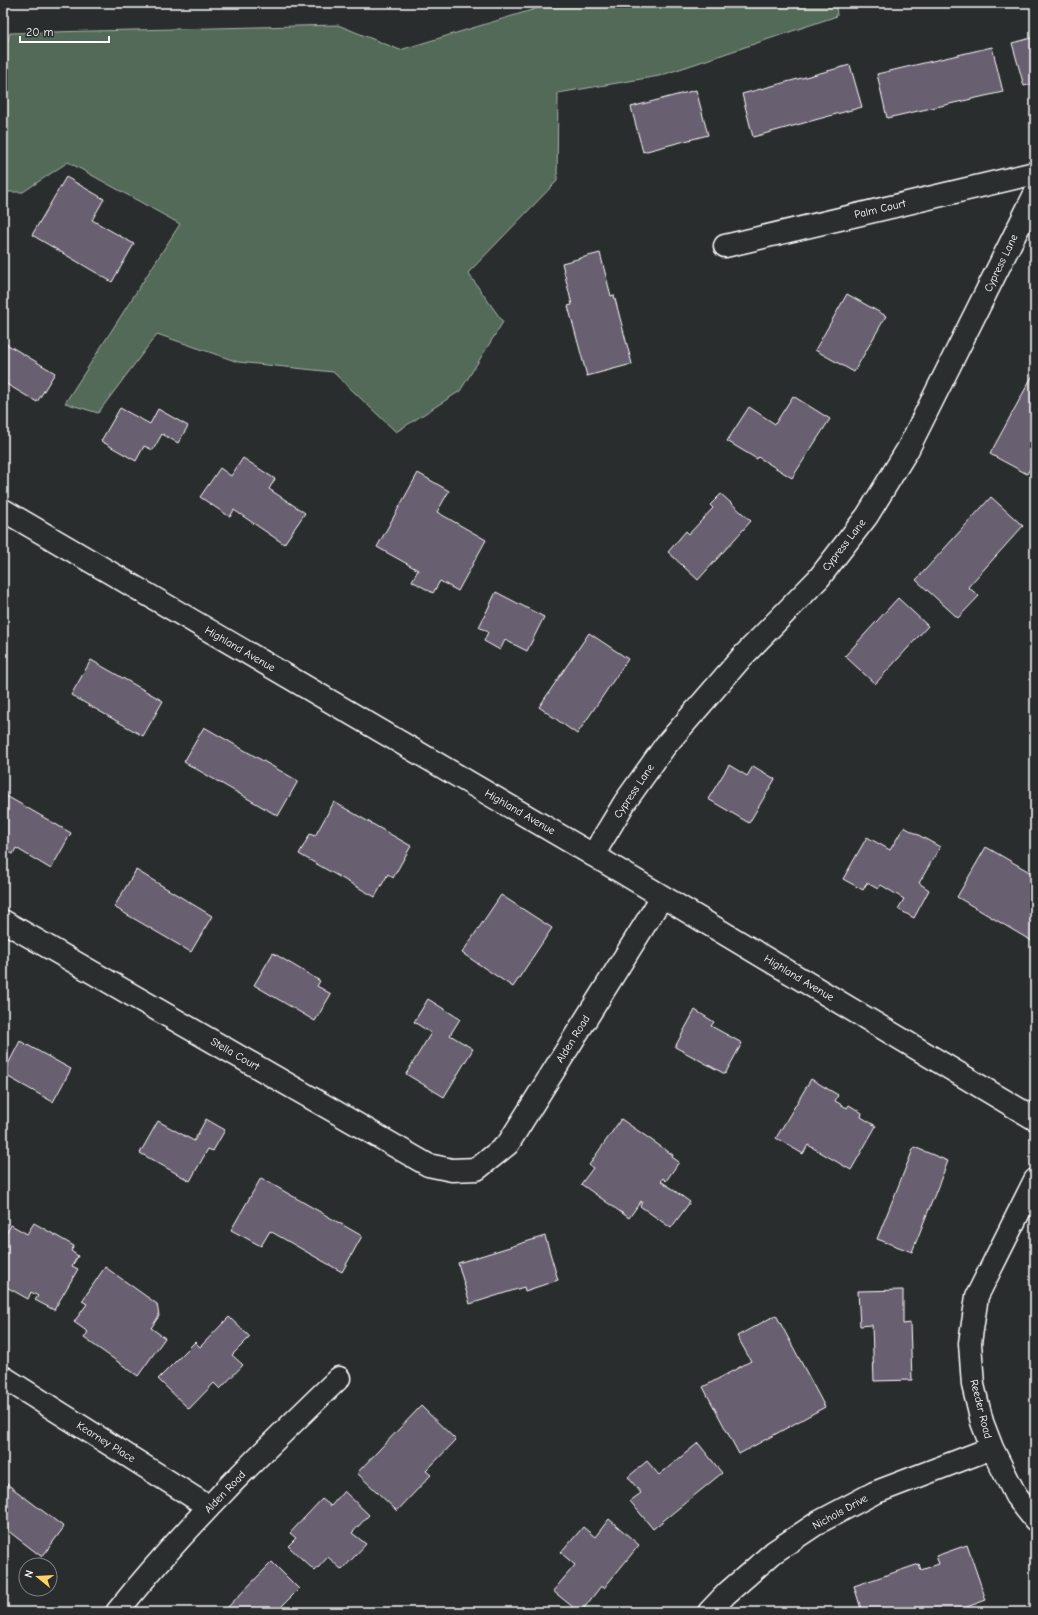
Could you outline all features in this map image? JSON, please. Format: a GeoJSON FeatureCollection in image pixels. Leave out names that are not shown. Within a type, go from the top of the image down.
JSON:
{"type":"FeatureCollection","features":[{"type":"Feature","properties":{"kind":"street","name":"Palm Court"},"geometry":{"type":"LineString","coordinates":[[725,246],[1035,173]]}},
{"type":"Feature","properties":{"kind":"street","name":"Cypress Lane"},"geometry":{"type":"LineString","coordinates":[[593,855],[625,802],[665,746],[742,657],[819,578],[867,516],[908,449],[1035,194]]}},
{"type":"Feature","properties":{"kind":"street","name":"Highland Avenue"},"geometry":{"type":"LineString","coordinates":[[3,510],[593,855],[1035,1118]]}},
{"type":"Feature","properties":{"kind":"street","name":"Alden Road"},"geometry":{"type":"LineString","coordinates":[[473,1170],[477,1169],[508,1144],[662,897]]}},
{"type":"Feature","properties":{"kind":"street","name":"Stella Court"},"geometry":{"type":"LineString","coordinates":[[3,921],[428,1165],[452,1170],[473,1170]]}},
{"type":"Feature","properties":{"kind":"street","name":"Reeder Road"},"geometry":{"type":"LineString","coordinates":[[1035,1180],[977,1296],[970,1343],[973,1385],[982,1422],[992,1448],[1016,1496],[1035,1520]]}},
{"type":"Feature","properties":{"kind":"street","name":"Kearney Place"},"geometry":{"type":"LineString","coordinates":[[3,1377],[209,1507]]}},
{"type":"Feature","properties":{"kind":"street","name":"Alden Road"},"geometry":{"type":"LineString","coordinates":[[117,1612],[209,1507],[339,1378]]}},
{"type":"Feature","properties":{"kind":"street","name":"Nichols Drive"},"geometry":{"type":"LineString","coordinates":[[709,1612],[727,1593],[774,1552],[819,1522],[874,1493],[992,1448]]}},
{"type":"Feature","properties":{"kind":"green space"},"geometry":{"type":"Polygon","coordinates":[[[555,3],[836,3],[837,16],[659,76],[558,93],[557,181],[468,273],[503,322],[460,391],[396,432],[333,372],[238,362],[157,334],[98,413],[65,403],[180,224],[68,162],[23,192],[3,192],[3,58],[10,33],[338,25],[400,50],[555,3]]]}},
{"type":"Feature","properties":{"kind":"building"},"geometry":{"type":"Polygon","coordinates":[[[1035,37],[1035,83],[1024,86],[1012,43],[1035,37]]]}},
{"type":"Feature","properties":{"kind":"building"},"geometry":{"type":"Polygon","coordinates":[[[992,47],[1003,92],[887,118],[877,74],[992,47]]]}},
{"type":"Feature","properties":{"kind":"building"},"geometry":{"type":"Polygon","coordinates":[[[850,65],[862,107],[753,137],[742,94],[850,65]]]}},
{"type":"Feature","properties":{"kind":"building"},"geometry":{"type":"Polygon","coordinates":[[[696,90],[708,135],[643,152],[631,107],[696,90]]]}},
{"type":"Feature","properties":{"kind":"building"},"geometry":{"type":"Polygon","coordinates":[[[66,177],[104,199],[92,220],[134,244],[112,282],[32,235],[66,177]]]}},
{"type":"Feature","properties":{"kind":"building"},"geometry":{"type":"Polygon","coordinates":[[[600,253],[611,296],[614,295],[632,364],[587,376],[568,306],[572,305],[562,263],[600,253]]]}},
{"type":"Feature","properties":{"kind":"building"},"geometry":{"type":"Polygon","coordinates":[[[847,294],[886,316],[854,372],[815,350],[847,294]]]}},
{"type":"Feature","properties":{"kind":"building"},"geometry":{"type":"Polygon","coordinates":[[[3,342],[55,373],[37,402],[3,382],[3,342]]]}},
{"type":"Feature","properties":{"kind":"building"},"geometry":{"type":"Polygon","coordinates":[[[1035,371],[1035,460],[1027,474],[990,454],[1035,371]]]}},
{"type":"Feature","properties":{"kind":"building"},"geometry":{"type":"Polygon","coordinates":[[[793,396],[830,419],[792,478],[758,457],[757,459],[727,441],[749,407],[775,424],[793,396]]]}},
{"type":"Feature","properties":{"kind":"building"},"geometry":{"type":"Polygon","coordinates":[[[120,408],[150,424],[158,409],[188,426],[178,443],[162,434],[153,450],[144,446],[136,461],[101,441],[120,408]]]}},
{"type":"Feature","properties":{"kind":"building"},"geometry":{"type":"Polygon","coordinates":[[[243,458],[275,479],[269,489],[305,513],[284,544],[234,510],[230,517],[200,497],[220,468],[231,476],[243,458]]]}},
{"type":"Feature","properties":{"kind":"building"},"geometry":{"type":"Polygon","coordinates":[[[418,473],[449,491],[437,512],[486,540],[458,591],[440,581],[433,593],[412,581],[418,570],[377,547],[418,473]]]}},
{"type":"Feature","properties":{"kind":"building"},"geometry":{"type":"Polygon","coordinates":[[[721,494],[751,521],[698,580],[668,552],[686,531],[689,534],[713,508],[710,505],[721,494]]]}},
{"type":"Feature","properties":{"kind":"building"},"geometry":{"type":"Polygon","coordinates":[[[991,497],[1023,526],[968,587],[979,596],[958,618],[916,580],[991,497]]]}},
{"type":"Feature","properties":{"kind":"building"},"geometry":{"type":"Polygon","coordinates":[[[496,592],[544,617],[527,651],[505,640],[500,650],[484,641],[488,632],[479,627],[496,592]]]}},
{"type":"Feature","properties":{"kind":"building"},"geometry":{"type":"Polygon","coordinates":[[[898,598],[928,626],[875,684],[845,656],[898,598]]]}},
{"type":"Feature","properties":{"kind":"building"},"geometry":{"type":"Polygon","coordinates":[[[589,633],[628,659],[577,734],[539,707],[589,633]]]}},
{"type":"Feature","properties":{"kind":"building"},"geometry":{"type":"Polygon","coordinates":[[[91,660],[163,701],[143,736],[71,695],[91,660]]]}},
{"type":"Feature","properties":{"kind":"building"},"geometry":{"type":"Polygon","coordinates":[[[204,727],[298,781],[278,816],[184,762],[204,727]]]}},
{"type":"Feature","properties":{"kind":"building"},"geometry":{"type":"Polygon","coordinates":[[[729,765],[747,776],[753,766],[775,779],[749,823],[708,799],[729,765]]]}},
{"type":"Feature","properties":{"kind":"building"},"geometry":{"type":"Polygon","coordinates":[[[3,794],[71,833],[51,869],[16,848],[13,854],[3,849],[3,794]]]}},
{"type":"Feature","properties":{"kind":"building"},"geometry":{"type":"Polygon","coordinates":[[[334,802],[411,846],[393,878],[388,874],[375,897],[299,854],[310,834],[315,836],[334,802]]]}},
{"type":"Feature","properties":{"kind":"building"},"geometry":{"type":"Polygon","coordinates":[[[904,827],[940,847],[919,883],[929,890],[914,918],[898,909],[904,899],[881,885],[878,889],[867,883],[863,890],[843,879],[867,837],[890,850],[904,827]]]}},
{"type":"Feature","properties":{"kind":"building"},"geometry":{"type":"Polygon","coordinates":[[[986,847],[1033,874],[1035,870],[1035,943],[957,897],[986,847]]]}},
{"type":"Feature","properties":{"kind":"building"},"geometry":{"type":"Polygon","coordinates":[[[136,870],[212,916],[191,952],[114,907],[136,870]]]}},
{"type":"Feature","properties":{"kind":"building"},"geometry":{"type":"Polygon","coordinates":[[[501,895],[552,928],[513,987],[462,953],[501,895]]]}},
{"type":"Feature","properties":{"kind":"building"},"geometry":{"type":"Polygon","coordinates":[[[273,953],[320,981],[317,986],[331,994],[315,1021],[254,985],[273,953]]]}},
{"type":"Feature","properties":{"kind":"building"},"geometry":{"type":"Polygon","coordinates":[[[428,999],[460,1019],[450,1035],[473,1049],[444,1097],[406,1074],[431,1033],[414,1022],[428,999]]]}},
{"type":"Feature","properties":{"kind":"building"},"geometry":{"type":"Polygon","coordinates":[[[695,1010],[714,1022],[711,1026],[742,1043],[725,1074],[675,1047],[695,1010]]]}},
{"type":"Feature","properties":{"kind":"building"},"geometry":{"type":"Polygon","coordinates":[[[20,1041],[71,1069],[53,1102],[3,1074],[20,1041]]]}},
{"type":"Feature","properties":{"kind":"building"},"geometry":{"type":"Polygon","coordinates":[[[811,1079],[838,1095],[835,1101],[847,1108],[849,1105],[862,1113],[861,1117],[876,1126],[851,1170],[808,1145],[803,1154],[776,1138],[811,1079]]]}},
{"type":"Feature","properties":{"kind":"building"},"geometry":{"type":"Polygon","coordinates":[[[206,1119],[225,1130],[213,1151],[208,1149],[190,1181],[140,1153],[158,1121],[194,1141],[206,1119]]]}},
{"type":"Feature","properties":{"kind":"building"},"geometry":{"type":"Polygon","coordinates":[[[621,1119],[673,1155],[672,1157],[679,1162],[666,1181],[663,1178],[661,1181],[690,1202],[671,1228],[640,1206],[641,1201],[629,1218],[581,1184],[593,1168],[589,1165],[621,1119]]]}},
{"type":"Feature","properties":{"kind":"building"},"geometry":{"type":"Polygon","coordinates":[[[914,1147],[948,1161],[912,1252],[877,1239],[914,1147]]]}},
{"type":"Feature","properties":{"kind":"building"},"geometry":{"type":"Polygon","coordinates":[[[261,1178],[362,1236],[342,1272],[270,1231],[261,1246],[231,1230],[261,1178]]]}},
{"type":"Feature","properties":{"kind":"building"},"geometry":{"type":"Polygon","coordinates":[[[34,1223],[74,1246],[71,1251],[78,1256],[72,1266],[78,1269],[54,1310],[35,1300],[38,1296],[31,1292],[28,1299],[3,1285],[3,1239],[11,1225],[27,1234],[34,1223]]]}},
{"type":"Feature","properties":{"kind":"building"},"geometry":{"type":"Polygon","coordinates":[[[545,1236],[558,1280],[525,1291],[524,1287],[470,1304],[458,1263],[545,1236]]]}},
{"type":"Feature","properties":{"kind":"building"},"geometry":{"type":"Polygon","coordinates":[[[105,1267],[157,1304],[159,1316],[151,1328],[165,1338],[138,1376],[84,1338],[88,1332],[74,1322],[87,1304],[82,1301],[105,1267]]]}},
{"type":"Feature","properties":{"kind":"building"},"geometry":{"type":"Polygon","coordinates":[[[903,1290],[903,1324],[910,1323],[912,1380],[874,1381],[872,1325],[860,1326],[858,1291],[903,1290]]]}},
{"type":"Feature","properties":{"kind":"building"},"geometry":{"type":"Polygon","coordinates":[[[776,1315],[825,1407],[739,1454],[703,1387],[751,1361],[737,1336],[776,1315]]]}},
{"type":"Feature","properties":{"kind":"building"},"geometry":{"type":"Polygon","coordinates":[[[229,1317],[250,1337],[232,1355],[243,1365],[220,1389],[214,1383],[189,1409],[158,1379],[195,1342],[200,1347],[229,1317]]]}},
{"type":"Feature","properties":{"kind":"building"},"geometry":{"type":"Polygon","coordinates":[[[421,1406],[456,1440],[426,1471],[431,1475],[397,1511],[357,1473],[421,1406]]]}},
{"type":"Feature","properties":{"kind":"building"},"geometry":{"type":"Polygon","coordinates":[[[698,1443],[722,1473],[653,1529],[630,1501],[641,1493],[628,1477],[647,1461],[659,1475],[698,1443]]]}},
{"type":"Feature","properties":{"kind":"building"},"geometry":{"type":"Polygon","coordinates":[[[3,1481],[64,1527],[42,1557],[3,1527],[3,1481]]]}},
{"type":"Feature","properties":{"kind":"building"},"geometry":{"type":"Polygon","coordinates":[[[344,1491],[369,1515],[352,1533],[366,1544],[342,1570],[328,1557],[315,1571],[288,1546],[296,1538],[290,1533],[322,1499],[331,1506],[344,1491]]]}},
{"type":"Feature","properties":{"kind":"building"},"geometry":{"type":"Polygon","coordinates":[[[609,1519],[639,1545],[604,1588],[601,1586],[581,1612],[579,1612],[553,1591],[575,1565],[561,1553],[583,1527],[595,1537],[609,1519]]]}},
{"type":"Feature","properties":{"kind":"building"},"geometry":{"type":"Polygon","coordinates":[[[967,1545],[986,1600],[953,1612],[862,1612],[854,1586],[919,1564],[921,1570],[939,1564],[936,1556],[967,1545]]]}},
{"type":"Feature","properties":{"kind":"building"},"geometry":{"type":"Polygon","coordinates":[[[272,1562],[299,1589],[276,1612],[223,1612],[272,1562]]]}}]}
